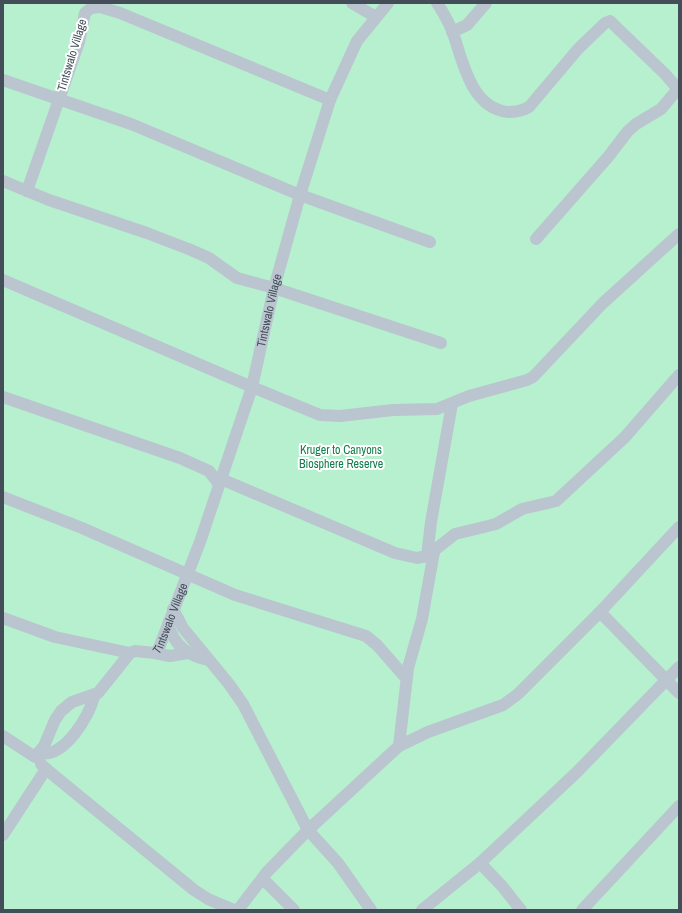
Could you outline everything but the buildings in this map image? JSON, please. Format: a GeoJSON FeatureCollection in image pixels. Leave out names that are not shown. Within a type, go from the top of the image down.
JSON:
{"type":"FeatureCollection","features":[{"type":"Feature","properties":{"kind":"street"},"geometry":{"type":"LineString","coordinates":[[352,3],[376,17]]}},
{"type":"Feature","properties":{"kind":"street"},"geometry":{"type":"LineString","coordinates":[[330,100],[357,41],[388,3]]}},
{"type":"Feature","properties":{"kind":"street"},"geometry":{"type":"LineString","coordinates":[[437,3],[452,32],[463,66],[476,92],[485,101],[504,111],[520,111],[529,107],[578,49],[610,20],[666,74],[678,89],[661,109],[636,124],[628,131],[608,158],[536,239]]}},
{"type":"Feature","properties":{"kind":"street"},"geometry":{"type":"LineString","coordinates":[[452,32],[467,25],[486,3]]}},
{"type":"Feature","properties":{"kind":"street","name":"Tintswalo Village"},"geometry":{"type":"LineString","coordinates":[[27,191],[79,42],[85,13],[91,5],[120,13],[330,100],[300,195],[274,288],[252,387],[187,576],[159,648],[155,653],[135,651],[130,653],[101,690],[95,694],[72,702],[61,711],[37,755]]}},
{"type":"Feature","properties":{"kind":"street"},"geometry":{"type":"LineString","coordinates":[[3,80],[131,124],[300,195],[430,242]]}},
{"type":"Feature","properties":{"kind":"street"},"geometry":{"type":"LineString","coordinates":[[3,181],[154,236],[209,258],[234,277],[274,288],[441,343]]}},
{"type":"Feature","properties":{"kind":"street"},"geometry":{"type":"LineString","coordinates":[[3,280],[308,410],[330,416],[393,410],[427,411],[452,404],[469,396],[521,382],[533,377],[603,303],[679,234]]}},
{"type":"Feature","properties":{"kind":"street"},"geometry":{"type":"LineString","coordinates":[[3,397],[180,458],[210,471],[220,481],[395,553],[417,558],[431,554],[455,534],[496,524],[522,509],[556,501],[625,437],[679,375]]}},
{"type":"Feature","properties":{"kind":"street"},"geometry":{"type":"LineString","coordinates":[[399,746],[406,678],[422,619],[431,554],[431,522],[452,404]]}},
{"type":"Feature","properties":{"kind":"street"},"geometry":{"type":"LineString","coordinates":[[210,471],[227,461]]}},
{"type":"Feature","properties":{"kind":"street"},"geometry":{"type":"LineString","coordinates":[[3,497],[82,528],[187,576],[235,595],[366,636],[377,645],[406,678]]}},
{"type":"Feature","properties":{"kind":"street"},"geometry":{"type":"LineString","coordinates":[[238,910],[262,879],[308,830],[399,746],[428,732],[503,704],[523,690],[600,612],[679,527]]}},
{"type":"Feature","properties":{"kind":"street"},"geometry":{"type":"LineString","coordinates":[[173,609],[183,628],[242,704],[308,830],[338,863],[371,910]]}},
{"type":"Feature","properties":{"kind":"street"},"geometry":{"type":"LineString","coordinates":[[600,612],[679,693]]}},
{"type":"Feature","properties":{"kind":"street"},"geometry":{"type":"LineString","coordinates":[[3,618],[55,637],[130,653]]}},
{"type":"Feature","properties":{"kind":"street"},"geometry":{"type":"LineString","coordinates":[[168,624],[171,635],[176,643],[188,653],[209,660]]}},
{"type":"Feature","properties":{"kind":"street"},"geometry":{"type":"LineString","coordinates":[[155,653],[170,656],[188,653]]}},
{"type":"Feature","properties":{"kind":"street"},"geometry":{"type":"LineString","coordinates":[[422,910],[480,863],[577,772],[679,667]]}},
{"type":"Feature","properties":{"kind":"street"},"geometry":{"type":"LineString","coordinates":[[37,755],[49,754],[69,742],[86,715],[95,694]]}},
{"type":"Feature","properties":{"kind":"street"},"geometry":{"type":"LineString","coordinates":[[3,736],[37,755],[46,769],[194,890],[208,899],[226,905],[234,910]]}},
{"type":"Feature","properties":{"kind":"street"},"geometry":{"type":"LineString","coordinates":[[3,835],[46,769]]}},
{"type":"Feature","properties":{"kind":"street"},"geometry":{"type":"LineString","coordinates":[[582,910],[679,806]]}},
{"type":"Feature","properties":{"kind":"street"},"geometry":{"type":"LineString","coordinates":[[480,863],[522,910]]}},
{"type":"Feature","properties":{"kind":"street"},"geometry":{"type":"LineString","coordinates":[[262,879],[294,910]]}},
{"type":"Feature","properties":{"kind":"green space","name":"Kruger to Canyons Biosphere Reserve"},"geometry":{"type":"Polygon","coordinates":[[[3,3],[679,3],[679,910],[3,910],[3,3]]]}}]}
